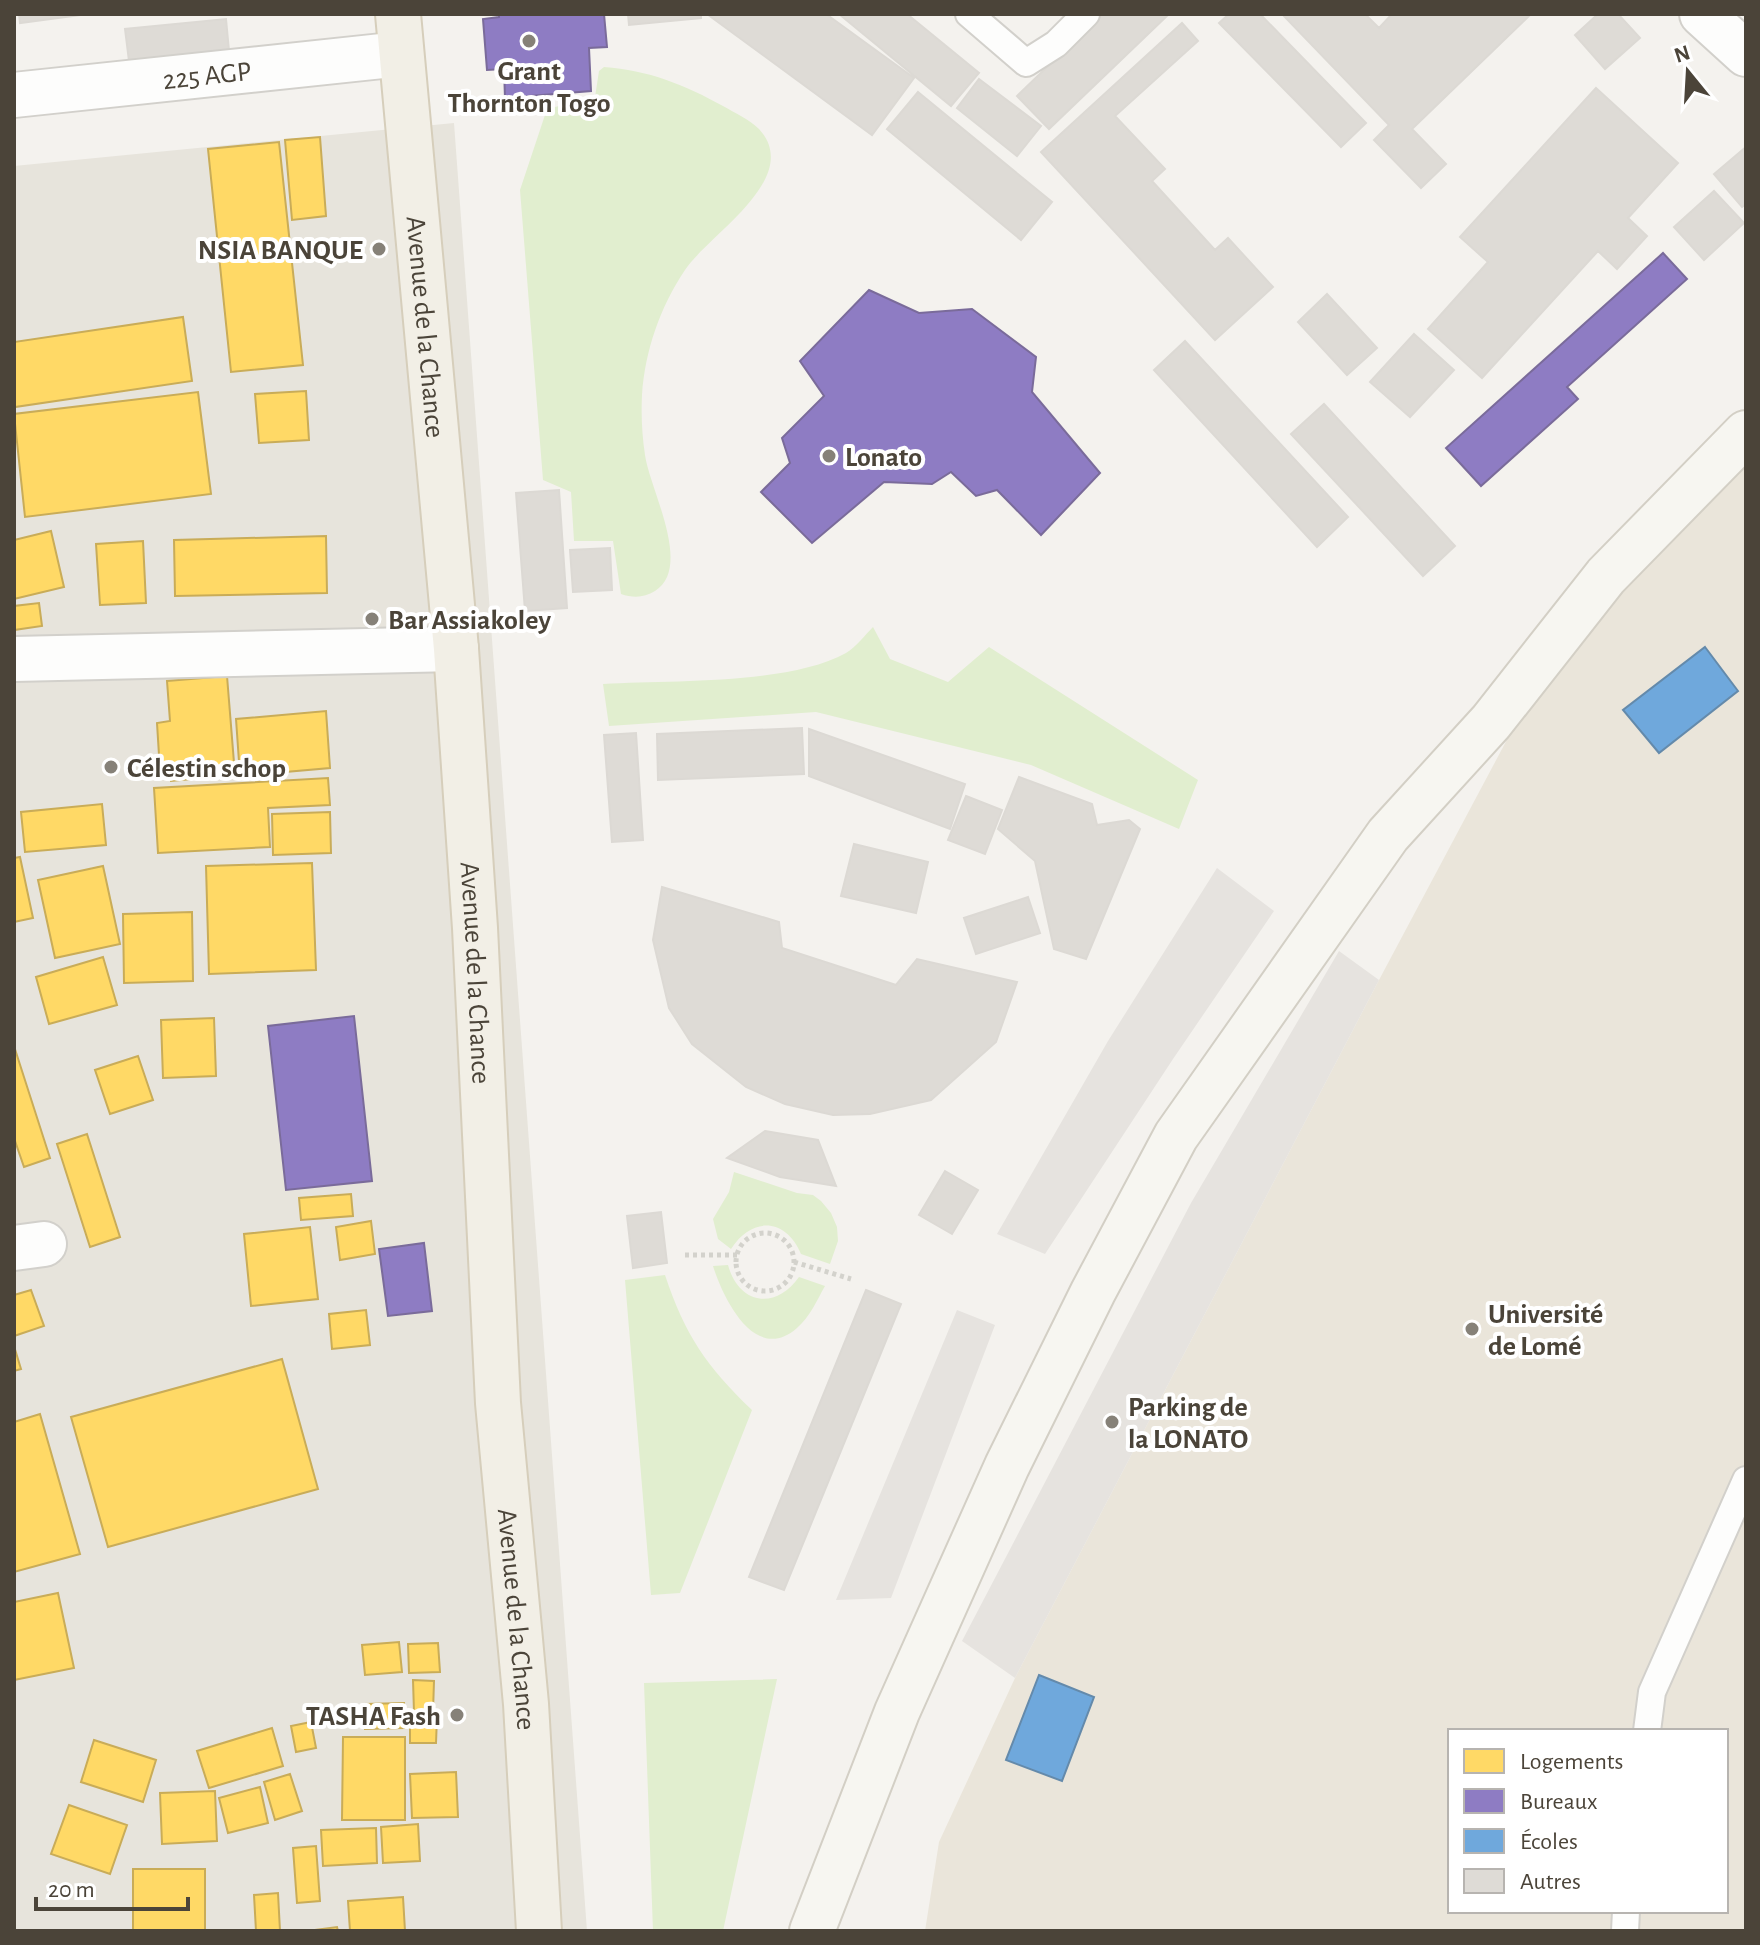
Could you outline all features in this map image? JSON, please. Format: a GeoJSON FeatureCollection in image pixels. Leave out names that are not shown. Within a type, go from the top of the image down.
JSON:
{"type":"FeatureCollection","features":[{"type":"Feature","properties":{"kind":"main road","name":"Avenue de la Chance"},"geometry":{"type":"LineString","coordinates":[[400,34],[456,649],[475,928],[498,1403],[526,1704],[539,1931]]}},
{"type":"Feature","properties":{"kind":"street"},"geometry":{"type":"LineString","coordinates":[[1702,14],[1746,54]]}},
{"type":"Feature","properties":{"kind":"street","name":"225 AGP"},"geometry":{"type":"LineString","coordinates":[[14,95],[400,34]]}},
{"type":"Feature","properties":{"kind":"street"},"geometry":{"type":"LineString","coordinates":[[812,1931],[897,1712],[1007,1466],[1093,1292],[1176,1136],[1388,835],[1491,722],[1606,576],[1746,433]]}},
{"type":"Feature","properties":{"kind":"street"},"geometry":{"type":"LineString","coordinates":[[14,659],[456,649]]}},
{"type":"Feature","properties":{"kind":"lane"},"geometry":{"type":"LineString","coordinates":[[969,14],[1026,63],[1056,44],[1086,14]]}},
{"type":"Feature","properties":{"kind":"lane"},"geometry":{"type":"LineString","coordinates":[[1647,1729],[1652,1692],[1746,1480]]}},
{"type":"Feature","properties":{"kind":"path"},"geometry":{"type":"LineString","coordinates":[[768,1233],[787,1243],[794,1262],[792,1273],[777,1289],[767,1291],[746,1284],[739,1276],[737,1255],[749,1238],[768,1233]]}},
{"type":"Feature","properties":{"kind":"path"},"geometry":{"type":"LineString","coordinates":[[685,1255],[737,1255]]}},
{"type":"Feature","properties":{"kind":"path"},"geometry":{"type":"LineString","coordinates":[[794,1262],[851,1279]]}},
{"type":"Feature","properties":{"kind":"shaded area"},"geometry":{"type":"Polygon","coordinates":[[[454,123],[587,1931],[14,1931],[14,166],[454,123]]]}},
{"type":"Feature","properties":{"kind":"shaded area","name":"Université de Lomé"},"geometry":{"type":"Polygon","coordinates":[[[1746,464],[1746,1931],[925,1931],[939,1842],[1015,1678],[1543,672],[1746,464]]]}},
{"type":"Feature","properties":{"kind":"shaded area"},"geometry":{"type":"Polygon","coordinates":[[[1217,868],[1274,911],[1045,1254],[997,1234],[1108,1041],[1217,868]]]}},
{"type":"Feature","properties":{"kind":"shaded area","name":"Parking de la LONATO"},"geometry":{"type":"Polygon","coordinates":[[[1339,951],[1379,980],[1015,1678],[962,1641],[1191,1203],[1339,951]]]}},
{"type":"Feature","properties":{"kind":"shaded area"},"geometry":{"type":"Polygon","coordinates":[[[957,1310],[995,1325],[891,1598],[836,1600],[957,1310]]]}},
{"type":"Feature","properties":{"kind":"green space"},"geometry":{"type":"Polygon","coordinates":[[[604,67],[651,75],[695,91],[751,122],[770,148],[770,167],[761,186],[748,205],[685,270],[661,314],[650,346],[642,395],[643,440],[648,470],[666,527],[670,565],[666,580],[655,591],[638,597],[621,594],[613,541],[574,541],[571,492],[543,480],[520,190],[547,109],[595,97],[599,71],[604,67]]]}},
{"type":"Feature","properties":{"kind":"green space"},"geometry":{"type":"Polygon","coordinates":[[[873,627],[890,659],[948,682],[989,647],[1198,780],[1179,829],[1031,765],[816,712],[609,726],[603,684],[728,679],[793,671],[846,653],[873,627]]]}},
{"type":"Feature","properties":{"kind":"green space"},"geometry":{"type":"Polygon","coordinates":[[[734,1172],[797,1193],[813,1195],[821,1201],[837,1227],[838,1241],[830,1264],[801,1254],[795,1242],[778,1228],[758,1227],[749,1231],[731,1249],[718,1239],[713,1219],[729,1192],[734,1172]]]}},
{"type":"Feature","properties":{"kind":"green space"},"geometry":{"type":"Polygon","coordinates":[[[728,1265],[740,1288],[759,1298],[780,1295],[799,1277],[825,1286],[802,1324],[782,1337],[768,1338],[755,1333],[743,1323],[724,1294],[713,1266],[728,1265]]]}},
{"type":"Feature","properties":{"kind":"green space"},"geometry":{"type":"Polygon","coordinates":[[[665,1275],[699,1348],[722,1379],[752,1410],[680,1593],[651,1595],[625,1280],[665,1275]]]}},
{"type":"Feature","properties":{"kind":"green space"},"geometry":{"type":"Polygon","coordinates":[[[777,1679],[723,1931],[653,1931],[644,1683],[777,1679]]]}},
{"type":"Feature","properties":{"kind":"building: Logements"},"geometry":{"type":"Polygon","coordinates":[[[320,137],[326,216],[292,220],[285,140],[320,137]]]}},
{"type":"Feature","properties":{"kind":"building: Logements"},"geometry":{"type":"Polygon","coordinates":[[[279,142],[303,365],[231,372],[208,149],[279,142]]]}},
{"type":"Feature","properties":{"kind":"building: Logements"},"geometry":{"type":"Polygon","coordinates":[[[183,317],[192,381],[15,407],[14,342],[183,317]]]}},
{"type":"Feature","properties":{"kind":"building: Logements"},"geometry":{"type":"Polygon","coordinates":[[[306,391],[309,440],[259,443],[255,394],[306,391]]]}},
{"type":"Feature","properties":{"kind":"building: Logements"},"geometry":{"type":"Polygon","coordinates":[[[198,392],[211,494],[25,517],[14,414],[198,392]]]}},
{"type":"Feature","properties":{"kind":"building: Logements"},"geometry":{"type":"Polygon","coordinates":[[[51,531],[64,587],[14,599],[14,540],[51,531]]]}},
{"type":"Feature","properties":{"kind":"building: Logements"},"geometry":{"type":"Polygon","coordinates":[[[326,536],[327,593],[175,596],[174,540],[326,536]]]}},
{"type":"Feature","properties":{"kind":"building: Logements"},"geometry":{"type":"Polygon","coordinates":[[[143,541],[146,603],[100,605],[96,544],[143,541]]]}},
{"type":"Feature","properties":{"kind":"building: Logements"},"geometry":{"type":"Polygon","coordinates":[[[39,603],[42,626],[14,630],[14,606],[39,603]]]}},
{"type":"Feature","properties":{"kind":"building: Logements"},"geometry":{"type":"Polygon","coordinates":[[[227,676],[235,775],[171,781],[170,771],[160,771],[157,723],[170,721],[167,681],[227,676]]]}},
{"type":"Feature","properties":{"kind":"building: Logements"},"geometry":{"type":"Polygon","coordinates":[[[326,711],[330,768],[240,776],[236,719],[326,711]]]}},
{"type":"Feature","properties":{"kind":"building: Logements"},"geometry":{"type":"Polygon","coordinates":[[[328,778],[330,805],[268,808],[270,847],[158,853],[154,788],[328,778]]]}},
{"type":"Feature","properties":{"kind":"building: Logements"},"geometry":{"type":"Polygon","coordinates":[[[102,804],[106,845],[25,852],[21,812],[102,804]]]}},
{"type":"Feature","properties":{"kind":"building: Logements"},"geometry":{"type":"Polygon","coordinates":[[[330,812],[331,853],[273,855],[272,814],[330,812]]]}},
{"type":"Feature","properties":{"kind":"building: Logements"},"geometry":{"type":"Polygon","coordinates":[[[20,857],[33,918],[14,922],[14,858],[20,857]]]}},
{"type":"Feature","properties":{"kind":"building: Logements"},"geometry":{"type":"Polygon","coordinates":[[[312,863],[316,970],[209,974],[206,866],[312,863]]]}},
{"type":"Feature","properties":{"kind":"building: Logements"},"geometry":{"type":"Polygon","coordinates":[[[103,866],[120,944],[55,958],[38,880],[103,866]]]}},
{"type":"Feature","properties":{"kind":"building: Logements"},"geometry":{"type":"Polygon","coordinates":[[[192,912],[193,981],[124,983],[123,914],[192,912]]]}},
{"type":"Feature","properties":{"kind":"building: Logements"},"geometry":{"type":"Polygon","coordinates":[[[103,957],[117,1005],[49,1024],[36,977],[103,957]]]}},
{"type":"Feature","properties":{"kind":"building: Logements"},"geometry":{"type":"Polygon","coordinates":[[[214,1018],[216,1076],[163,1078],[161,1020],[214,1018]]]}},
{"type":"Feature","properties":{"kind":"building: Logements"},"geometry":{"type":"Polygon","coordinates":[[[14,1046],[50,1158],[24,1167],[14,1138],[14,1046]]]}},
{"type":"Feature","properties":{"kind":"building: Logements"},"geometry":{"type":"Polygon","coordinates":[[[138,1056],[153,1100],[110,1114],[95,1070],[138,1056]]]}},
{"type":"Feature","properties":{"kind":"building: Logements"},"geometry":{"type":"Polygon","coordinates":[[[87,1134],[120,1237],[90,1247],[57,1144],[87,1134]]]}},
{"type":"Feature","properties":{"kind":"building: Logements"},"geometry":{"type":"Polygon","coordinates":[[[351,1194],[353,1216],[301,1220],[299,1198],[351,1194]]]}},
{"type":"Feature","properties":{"kind":"building: Logements"},"geometry":{"type":"Polygon","coordinates":[[[371,1221],[375,1254],[340,1260],[336,1227],[371,1221]]]}},
{"type":"Feature","properties":{"kind":"building: Logements"},"geometry":{"type":"Polygon","coordinates":[[[310,1227],[318,1299],[251,1306],[244,1234],[310,1227]]]}},
{"type":"Feature","properties":{"kind":"building: Logements"},"geometry":{"type":"Polygon","coordinates":[[[31,1290],[44,1326],[14,1336],[14,1295],[31,1290]]]}},
{"type":"Feature","properties":{"kind":"building: Logements"},"geometry":{"type":"Polygon","coordinates":[[[366,1310],[370,1345],[332,1349],[329,1314],[366,1310]]]}},
{"type":"Feature","properties":{"kind":"building: Logements"},"geometry":{"type":"Polygon","coordinates":[[[14,1346],[21,1369],[14,1371],[14,1346]]]}},
{"type":"Feature","properties":{"kind":"building: Logements"},"geometry":{"type":"Polygon","coordinates":[[[282,1359],[318,1489],[108,1547],[71,1417],[282,1359]]]}},
{"type":"Feature","properties":{"kind":"building: Logements"},"geometry":{"type":"Polygon","coordinates":[[[40,1414],[80,1554],[14,1572],[14,1422],[40,1414]]]}},
{"type":"Feature","properties":{"kind":"building: Logements"},"geometry":{"type":"Polygon","coordinates":[[[58,1593],[74,1668],[14,1680],[14,1602],[58,1593]]]}},
{"type":"Feature","properties":{"kind":"building: Logements"},"geometry":{"type":"Polygon","coordinates":[[[399,1642],[402,1672],[365,1675],[362,1645],[399,1642]]]}},
{"type":"Feature","properties":{"kind":"building: Logements"},"geometry":{"type":"Polygon","coordinates":[[[438,1643],[440,1672],[409,1673],[408,1644],[438,1643]]]}},
{"type":"Feature","properties":{"kind":"building: Logements"},"geometry":{"type":"Polygon","coordinates":[[[413,1680],[434,1681],[433,1712],[414,1712],[413,1680]]]}},
{"type":"Feature","properties":{"kind":"building: Logements"},"geometry":{"type":"Polygon","coordinates":[[[404,1703],[404,1728],[365,1729],[365,1704],[404,1703]]]}},
{"type":"Feature","properties":{"kind":"building: Logements"},"geometry":{"type":"Polygon","coordinates":[[[437,1717],[436,1743],[410,1743],[410,1718],[437,1717]]]}},
{"type":"Feature","properties":{"kind":"building: Logements"},"geometry":{"type":"Polygon","coordinates":[[[311,1722],[316,1748],[296,1752],[291,1726],[311,1722]]]}},
{"type":"Feature","properties":{"kind":"building: Logements"},"geometry":{"type":"Polygon","coordinates":[[[272,1728],[283,1766],[209,1788],[197,1751],[272,1728]]]}},
{"type":"Feature","properties":{"kind":"building: Logements"},"geometry":{"type":"Polygon","coordinates":[[[343,1737],[405,1737],[405,1820],[342,1820],[343,1737]]]}},
{"type":"Feature","properties":{"kind":"building: Logements"},"geometry":{"type":"Polygon","coordinates":[[[94,1740],[156,1760],[143,1802],[81,1782],[94,1740]]]}},
{"type":"Feature","properties":{"kind":"building: Logements"},"geometry":{"type":"Polygon","coordinates":[[[456,1772],[458,1817],[412,1818],[410,1774],[456,1772]]]}},
{"type":"Feature","properties":{"kind":"building: Logements"},"geometry":{"type":"Polygon","coordinates":[[[290,1774],[302,1811],[275,1820],[264,1782],[290,1774]]]}},
{"type":"Feature","properties":{"kind":"building: Logements"},"geometry":{"type":"Polygon","coordinates":[[[260,1787],[268,1823],[228,1833],[219,1798],[260,1787]]]}},
{"type":"Feature","properties":{"kind":"building: Logements"},"geometry":{"type":"Polygon","coordinates":[[[215,1791],[217,1841],[162,1844],[160,1793],[215,1791]]]}},
{"type":"Feature","properties":{"kind":"building: Logements"},"geometry":{"type":"Polygon","coordinates":[[[69,1805],[127,1825],[110,1874],[51,1854],[69,1805]]]}},
{"type":"Feature","properties":{"kind":"building: Logements"},"geometry":{"type":"Polygon","coordinates":[[[418,1824],[420,1861],[383,1863],[381,1827],[418,1824]]]}},
{"type":"Feature","properties":{"kind":"building: Logements"},"geometry":{"type":"Polygon","coordinates":[[[376,1828],[377,1863],[323,1866],[321,1830],[376,1828]]]}},
{"type":"Feature","properties":{"kind":"building: Logements"},"geometry":{"type":"Polygon","coordinates":[[[316,1846],[320,1901],[297,1903],[293,1848],[316,1846]]]}},
{"type":"Feature","properties":{"kind":"building: Logements"},"geometry":{"type":"Polygon","coordinates":[[[133,1869],[205,1869],[205,1931],[133,1931],[133,1869]]]}},
{"type":"Feature","properties":{"kind":"building: Logements"},"geometry":{"type":"Polygon","coordinates":[[[278,1893],[280,1931],[256,1931],[254,1895],[278,1893]]]}},
{"type":"Feature","properties":{"kind":"building: Logements"},"geometry":{"type":"Polygon","coordinates":[[[403,1897],[405,1931],[350,1931],[348,1901],[403,1897]]]}},
{"type":"Feature","properties":{"kind":"building: Logements"},"geometry":{"type":"Polygon","coordinates":[[[337,1927],[338,1931],[307,1931],[337,1927]]]}},
{"type":"Feature","properties":{"kind":"building: Bureaux"},"geometry":{"type":"Polygon","coordinates":[[[499,14],[604,14],[607,47],[589,48],[591,91],[505,98],[504,69],[487,70],[483,19],[499,17],[499,14]]]}},
{"type":"Feature","properties":{"kind":"building: Bureaux"},"geometry":{"type":"Polygon","coordinates":[[[1663,253],[1687,279],[1567,387],[1578,399],[1481,486],[1446,448],[1663,253]]]}},
{"type":"Feature","properties":{"kind":"building: Bureaux"},"geometry":{"type":"Polygon","coordinates":[[[869,290],[919,313],[972,309],[1036,357],[1032,392],[1100,473],[1041,535],[997,490],[976,496],[951,472],[932,484],[884,482],[812,543],[761,492],[790,463],[782,438],[824,396],[800,361],[869,290]]]}},
{"type":"Feature","properties":{"kind":"building: Bureaux"},"geometry":{"type":"Polygon","coordinates":[[[354,1016],[372,1181],[286,1190],[268,1026],[354,1016]]]}},
{"type":"Feature","properties":{"kind":"building: Bureaux"},"geometry":{"type":"Polygon","coordinates":[[[424,1243],[432,1311],[388,1316],[379,1249],[424,1243]]]}},
{"type":"Feature","properties":{"kind":"building: Écoles"},"geometry":{"type":"Polygon","coordinates":[[[1705,647],[1738,691],[1659,753],[1623,710],[1705,647]]]}},
{"type":"Feature","properties":{"kind":"building: Écoles"},"geometry":{"type":"Polygon","coordinates":[[[1039,1675],[1094,1697],[1062,1781],[1006,1760],[1039,1675]]]}},
{"type":"Feature","properties":{"kind":"building: Autres"},"geometry":{"type":"Polygon","coordinates":[[[19,14],[88,14],[20,23],[19,14]]]}},
{"type":"Feature","properties":{"kind":"building: Autres"},"geometry":{"type":"Polygon","coordinates":[[[628,14],[701,14],[701,18],[629,25],[628,14]]]}},
{"type":"Feature","properties":{"kind":"building: Autres"},"geometry":{"type":"Polygon","coordinates":[[[707,14],[826,14],[914,78],[872,135],[707,14]]]}},
{"type":"Feature","properties":{"kind":"building: Autres"},"geometry":{"type":"Polygon","coordinates":[[[839,14],[907,14],[979,73],[951,106],[839,14]]]}},
{"type":"Feature","properties":{"kind":"building: Autres"},"geometry":{"type":"Polygon","coordinates":[[[1102,14],[1169,14],[1049,129],[1017,96],[1102,14]]]}},
{"type":"Feature","properties":{"kind":"building: Autres"},"geometry":{"type":"Polygon","coordinates":[[[1229,14],[1260,14],[1366,123],[1341,147],[1219,23],[1229,14]]]}},
{"type":"Feature","properties":{"kind":"building: Autres"},"geometry":{"type":"Polygon","coordinates":[[[1282,14],[1365,14],[1379,28],[1392,14],[1531,14],[1412,129],[1446,164],[1421,188],[1374,140],[1389,125],[1282,14]]]}},
{"type":"Feature","properties":{"kind":"building: Autres"},"geometry":{"type":"Polygon","coordinates":[[[1598,14],[1618,14],[1640,38],[1605,69],[1575,35],[1598,14]]]}},
{"type":"Feature","properties":{"kind":"building: Autres"},"geometry":{"type":"Polygon","coordinates":[[[226,19],[229,51],[129,61],[125,29],[226,19]]]}},
{"type":"Feature","properties":{"kind":"building: Autres"},"geometry":{"type":"Polygon","coordinates":[[[1182,23],[1198,41],[1115,116],[1165,169],[1152,181],[1215,250],[1228,238],[1273,287],[1215,340],[1041,152],[1182,23]]]}},
{"type":"Feature","properties":{"kind":"building: Autres"},"geometry":{"type":"Polygon","coordinates":[[[979,79],[1041,126],[1017,156],[957,108],[979,79]]]}},
{"type":"Feature","properties":{"kind":"building: Autres"},"geometry":{"type":"Polygon","coordinates":[[[1596,88],[1678,163],[1628,218],[1647,236],[1617,269],[1598,251],[1482,378],[1428,329],[1488,262],[1460,237],[1596,88]]]}},
{"type":"Feature","properties":{"kind":"building: Autres"},"geometry":{"type":"Polygon","coordinates":[[[918,92],[1052,202],[1021,240],[887,129],[918,92]]]}},
{"type":"Feature","properties":{"kind":"building: Autres"},"geometry":{"type":"Polygon","coordinates":[[[1746,147],[1746,204],[1742,207],[1714,174],[1746,147]]]}},
{"type":"Feature","properties":{"kind":"building: Autres"},"geometry":{"type":"Polygon","coordinates":[[[1714,191],[1744,223],[1704,260],[1674,227],[1714,191]]]}},
{"type":"Feature","properties":{"kind":"building: Autres"},"geometry":{"type":"Polygon","coordinates":[[[1327,294],[1377,348],[1347,375],[1298,322],[1327,294]]]}},
{"type":"Feature","properties":{"kind":"building: Autres"},"geometry":{"type":"Polygon","coordinates":[[[1414,334],[1454,370],[1410,417],[1370,382],[1414,334]]]}},
{"type":"Feature","properties":{"kind":"building: Autres"},"geometry":{"type":"Polygon","coordinates":[[[1185,341],[1348,517],[1317,547],[1154,370],[1185,341]]]}},
{"type":"Feature","properties":{"kind":"building: Autres"},"geometry":{"type":"Polygon","coordinates":[[[1324,404],[1455,546],[1423,576],[1291,434],[1324,404]]]}},
{"type":"Feature","properties":{"kind":"building: Autres"},"geometry":{"type":"Polygon","coordinates":[[[559,490],[567,608],[525,611],[516,493],[559,490]]]}},
{"type":"Feature","properties":{"kind":"building: Autres"},"geometry":{"type":"Polygon","coordinates":[[[610,548],[612,590],[573,592],[570,550],[610,548]]]}},
{"type":"Feature","properties":{"kind":"building: Autres"},"geometry":{"type":"Polygon","coordinates":[[[802,728],[804,774],[658,780],[657,734],[802,728]]]}},
{"type":"Feature","properties":{"kind":"building: Autres"},"geometry":{"type":"Polygon","coordinates":[[[809,729],[965,784],[950,829],[809,776],[809,729]]]}},
{"type":"Feature","properties":{"kind":"building: Autres"},"geometry":{"type":"Polygon","coordinates":[[[636,733],[643,840],[612,842],[604,735],[636,733]]]}},
{"type":"Feature","properties":{"kind":"building: Autres"},"geometry":{"type":"Polygon","coordinates":[[[1019,777],[1092,804],[1097,825],[1129,820],[1140,829],[1086,959],[1054,949],[1035,861],[998,829],[1019,777]]]}},
{"type":"Feature","properties":{"kind":"building: Autres"},"geometry":{"type":"Polygon","coordinates":[[[966,796],[1002,810],[985,854],[948,840],[966,796]]]}},
{"type":"Feature","properties":{"kind":"building: Autres"},"geometry":{"type":"Polygon","coordinates":[[[854,844],[928,862],[916,913],[841,896],[854,844]]]}},
{"type":"Feature","properties":{"kind":"building: Autres"},"geometry":{"type":"Polygon","coordinates":[[[662,887],[779,922],[782,948],[896,985],[917,959],[1017,982],[996,1042],[931,1100],[870,1114],[833,1115],[785,1104],[746,1087],[692,1044],[669,1008],[653,940],[662,887]]]}},
{"type":"Feature","properties":{"kind":"building: Autres"},"geometry":{"type":"Polygon","coordinates":[[[1028,897],[1040,933],[976,954],[964,918],[1028,897]]]}},
{"type":"Feature","properties":{"kind":"building: Autres"},"geometry":{"type":"Polygon","coordinates":[[[765,1131],[818,1140],[836,1186],[780,1177],[727,1158],[765,1131]]]}},
{"type":"Feature","properties":{"kind":"building: Autres"},"geometry":{"type":"Polygon","coordinates":[[[945,1171],[978,1190],[952,1234],[919,1215],[945,1171]]]}},
{"type":"Feature","properties":{"kind":"building: Autres"},"geometry":{"type":"Polygon","coordinates":[[[661,1212],[667,1263],[633,1268],[627,1216],[661,1212]]]}},
{"type":"Feature","properties":{"kind":"building: Autres"},"geometry":{"type":"Polygon","coordinates":[[[866,1290],[901,1304],[784,1590],[749,1577],[866,1290]]]}},
{"type":"Feature","properties":{"kind":"place","name":"Grant Thornton Togo"},"geometry":{"type":"Point","coordinates":[529,41]}},
{"type":"Feature","properties":{"kind":"place","name":"NSIA BANQUE"},"geometry":{"type":"Point","coordinates":[379,249]}},
{"type":"Feature","properties":{"kind":"place","name":"Lonato"},"geometry":{"type":"Point","coordinates":[829,456]}},
{"type":"Feature","properties":{"kind":"place","name":"Bar Assiakoley"},"geometry":{"type":"Point","coordinates":[372,619]}},
{"type":"Feature","properties":{"kind":"place","name":"Célestin schop"},"geometry":{"type":"Point","coordinates":[111,767]}},
{"type":"Feature","properties":{"kind":"place","name":"Université de Lomé"},"geometry":{"type":"Point","coordinates":[1472,1329]}},
{"type":"Feature","properties":{"kind":"place","name":"Parking de la LONATO"},"geometry":{"type":"Point","coordinates":[1112,1422]}},
{"type":"Feature","properties":{"kind":"place","name":"TASHA Fash"},"geometry":{"type":"Point","coordinates":[457,1715]}}]}
